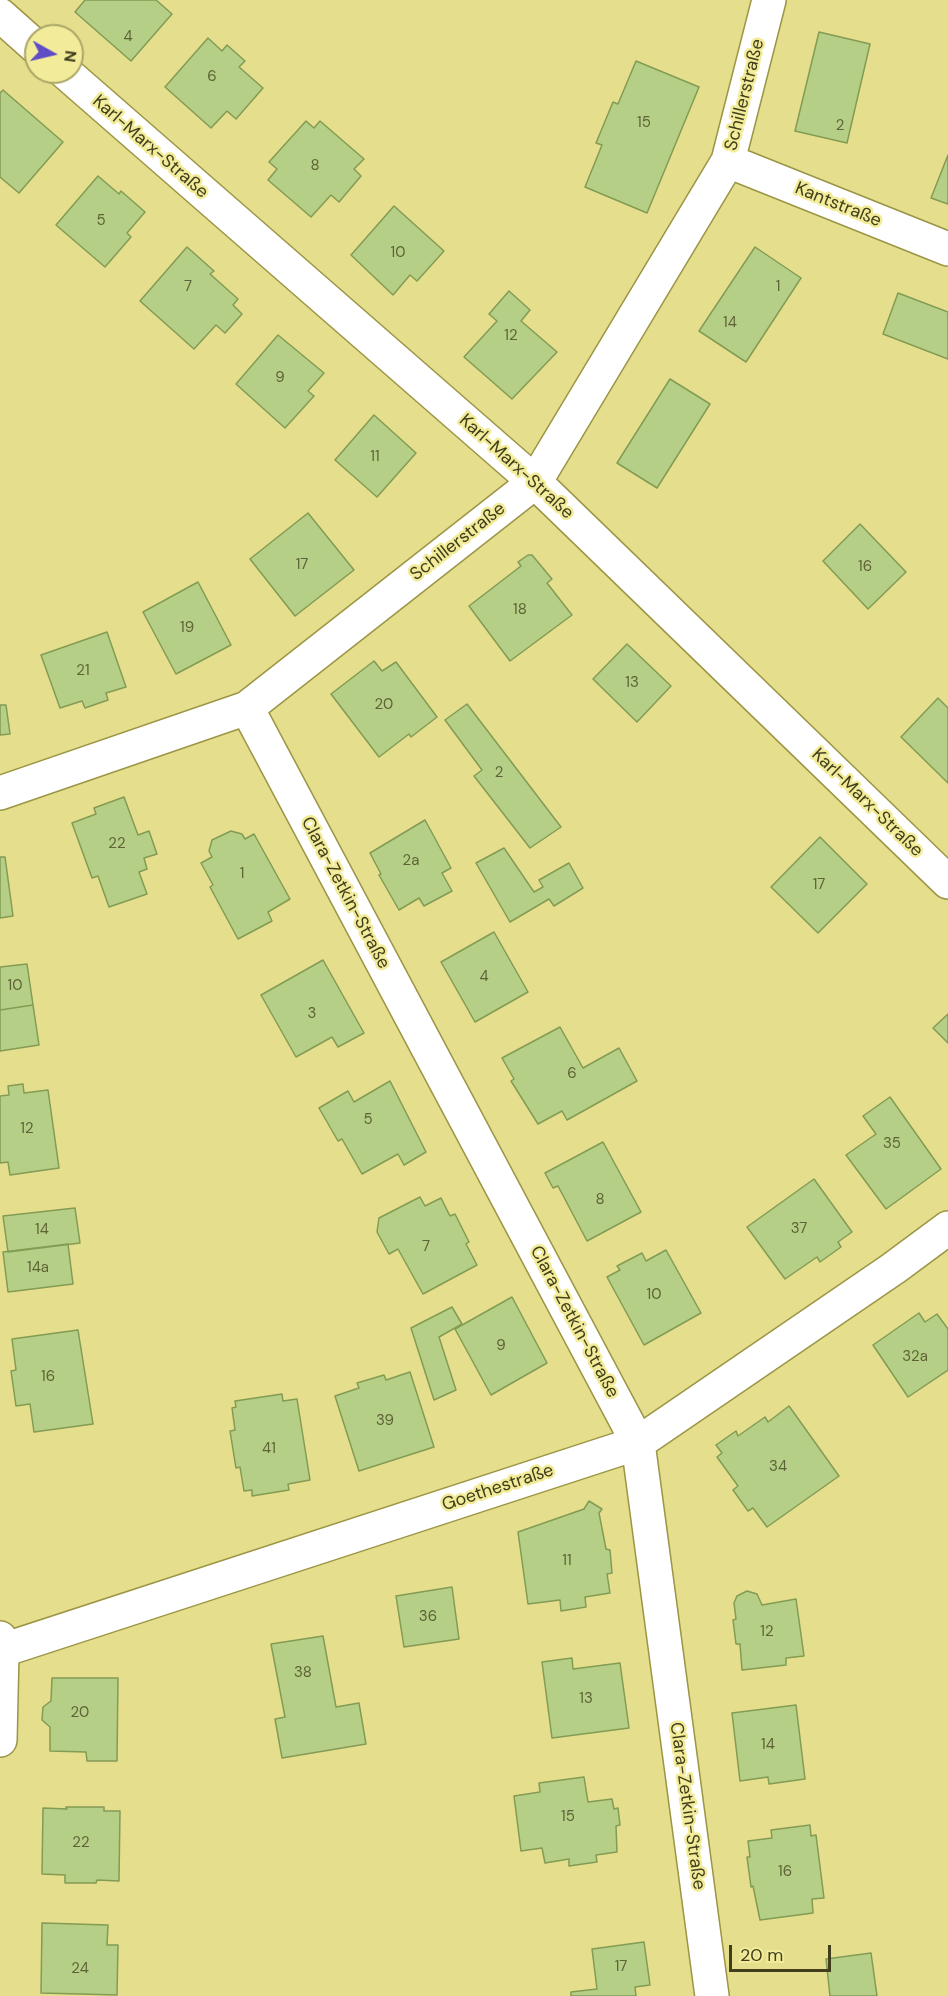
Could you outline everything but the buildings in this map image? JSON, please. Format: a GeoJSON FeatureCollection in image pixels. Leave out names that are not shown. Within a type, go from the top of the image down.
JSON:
{"type":"FeatureCollection","features":[{"type":"Feature","properties":{"kind":"street","name":"Schillerstraße"},"geometry":{"type":"LineString","coordinates":[[0,793],[247,708],[535,482],[728,161],[769,0]]}},
{"type":"Feature","properties":{"kind":"street"},"geometry":{"type":"LineString","coordinates":[[0,15],[24,36]]}},
{"type":"Feature","properties":{"kind":"street","name":"Karl-Marx-Straße"},"geometry":{"type":"LineString","coordinates":[[79,84],[535,482],[948,882]]}},
{"type":"Feature","properties":{"kind":"street","name":"Kantstraße"},"geometry":{"type":"LineString","coordinates":[[728,161],[948,249]]}},
{"type":"Feature","properties":{"kind":"street","name":"Clara-Zetkin-Straße"},"geometry":{"type":"LineString","coordinates":[[247,708],[638,1443],[712,1996]]}},
{"type":"Feature","properties":{"kind":"street","name":"Goethestraße"},"geometry":{"type":"LineString","coordinates":[[1,1646],[638,1443],[894,1268],[948,1228]]}},
{"type":"Feature","properties":{"kind":"street"},"geometry":{"type":"LineString","coordinates":[[0,1740],[1,1646]]}}]}
